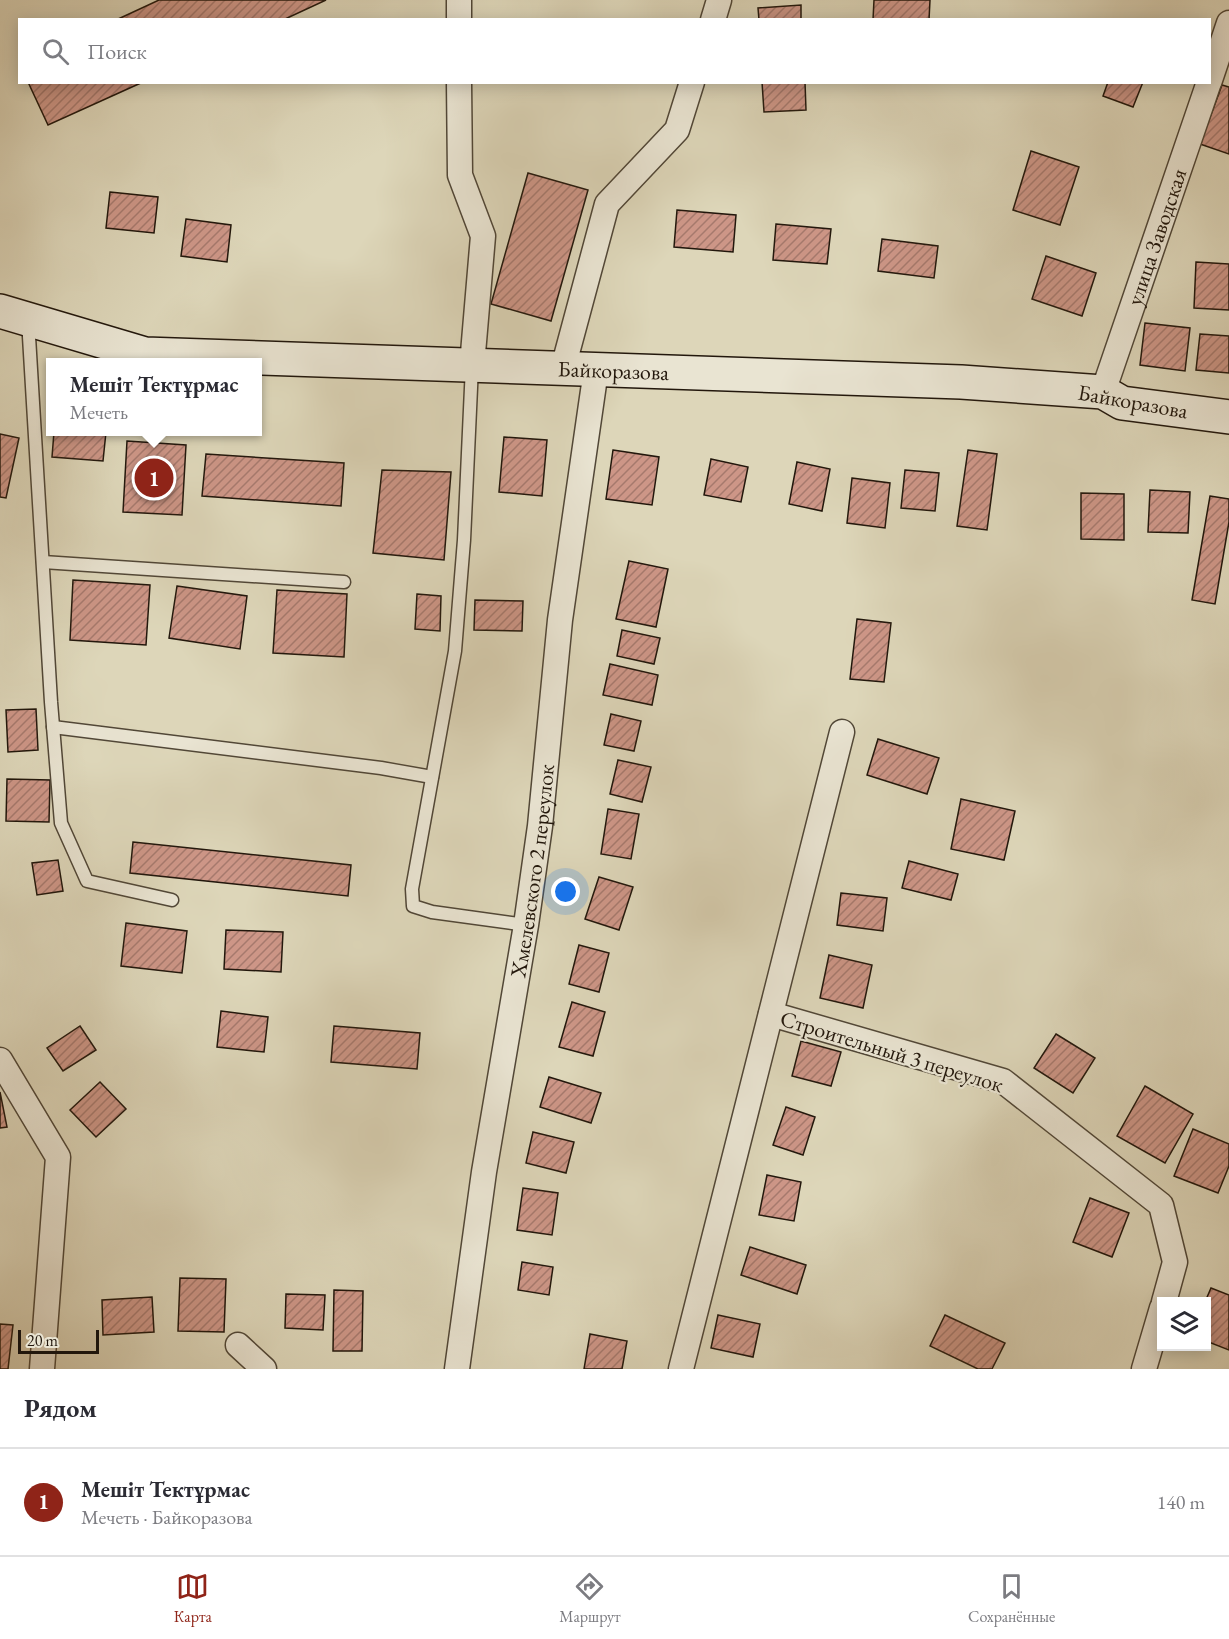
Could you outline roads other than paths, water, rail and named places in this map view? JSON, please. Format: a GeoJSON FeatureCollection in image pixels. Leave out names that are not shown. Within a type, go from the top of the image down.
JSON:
{"type":"FeatureCollection","features":[{"type":"Feature","properties":{"kind":"street"},"geometry":{"type":"LineString","coordinates":[[459,0],[459,18]]}},
{"type":"Feature","properties":{"kind":"street"},"geometry":{"type":"LineString","coordinates":[[714,18],[719,0]]}},
{"type":"Feature","properties":{"kind":"street","name":"улица Заводская"},"geometry":{"type":"LineString","coordinates":[[1211,75],[1229,23]]}},
{"type":"Feature","properties":{"kind":"street"},"geometry":{"type":"LineString","coordinates":[[459,84],[460,175],[483,236],[472,365]]}},
{"type":"Feature","properties":{"kind":"street"},"geometry":{"type":"LineString","coordinates":[[562,368],[607,204],[676,130],[691,84]]}},
{"type":"Feature","properties":{"kind":"street","name":"улица Заводская"},"geometry":{"type":"LineString","coordinates":[[1103,392],[1208,84]]}},
{"type":"Feature","properties":{"kind":"street","name":"Байкоразова"},"geometry":{"type":"LineString","coordinates":[[14,315],[145,354],[961,382],[1103,392],[1122,403],[1229,417]]}},
{"type":"Feature","properties":{"kind":"street","name":"Хмелевского 2 переулок"},"geometry":{"type":"LineString","coordinates":[[457,1369],[484,1172],[526,925],[540,826],[560,620],[597,369]]}},
{"type":"Feature","properties":{"kind":"street","name":"Строительный 3 переулок"},"geometry":{"type":"LineString","coordinates":[[681,1369],[842,732]]}},
{"type":"Feature","properties":{"kind":"street","name":"Строительный 3 переулок"},"geometry":{"type":"LineString","coordinates":[[771,1014],[1003,1081],[1161,1205],[1175,1262],[1165,1297]]}},
{"type":"Feature","properties":{"kind":"street"},"geometry":{"type":"LineString","coordinates":[[0,1060],[58,1157],[42,1369]]}},
{"type":"Feature","properties":{"kind":"street"},"geometry":{"type":"LineString","coordinates":[[1144,1369],[1157,1322]]}},
{"type":"Feature","properties":{"kind":"street"},"geometry":{"type":"LineString","coordinates":[[238,1345],[264,1369]]}},
{"type":"Feature","properties":{"kind":"lane"},"geometry":{"type":"LineString","coordinates":[[14,315],[43,562],[61,823],[87,881],[172,900]]}},
{"type":"Feature","properties":{"kind":"lane"},"geometry":{"type":"LineString","coordinates":[[472,365],[464,540],[455,651],[412,889],[413,906],[432,912],[526,925]]}},
{"type":"Feature","properties":{"kind":"lane"},"geometry":{"type":"LineString","coordinates":[[43,562],[344,582]]}},
{"type":"Feature","properties":{"kind":"lane"},"geometry":{"type":"LineString","coordinates":[[53,727],[381,768],[432,777]]}},
{"type":"Feature","properties":{"kind":"place","name":"Мешіт Тектұрмас"},"geometry":{"type":"Point","coordinates":[154,478]}}]}
